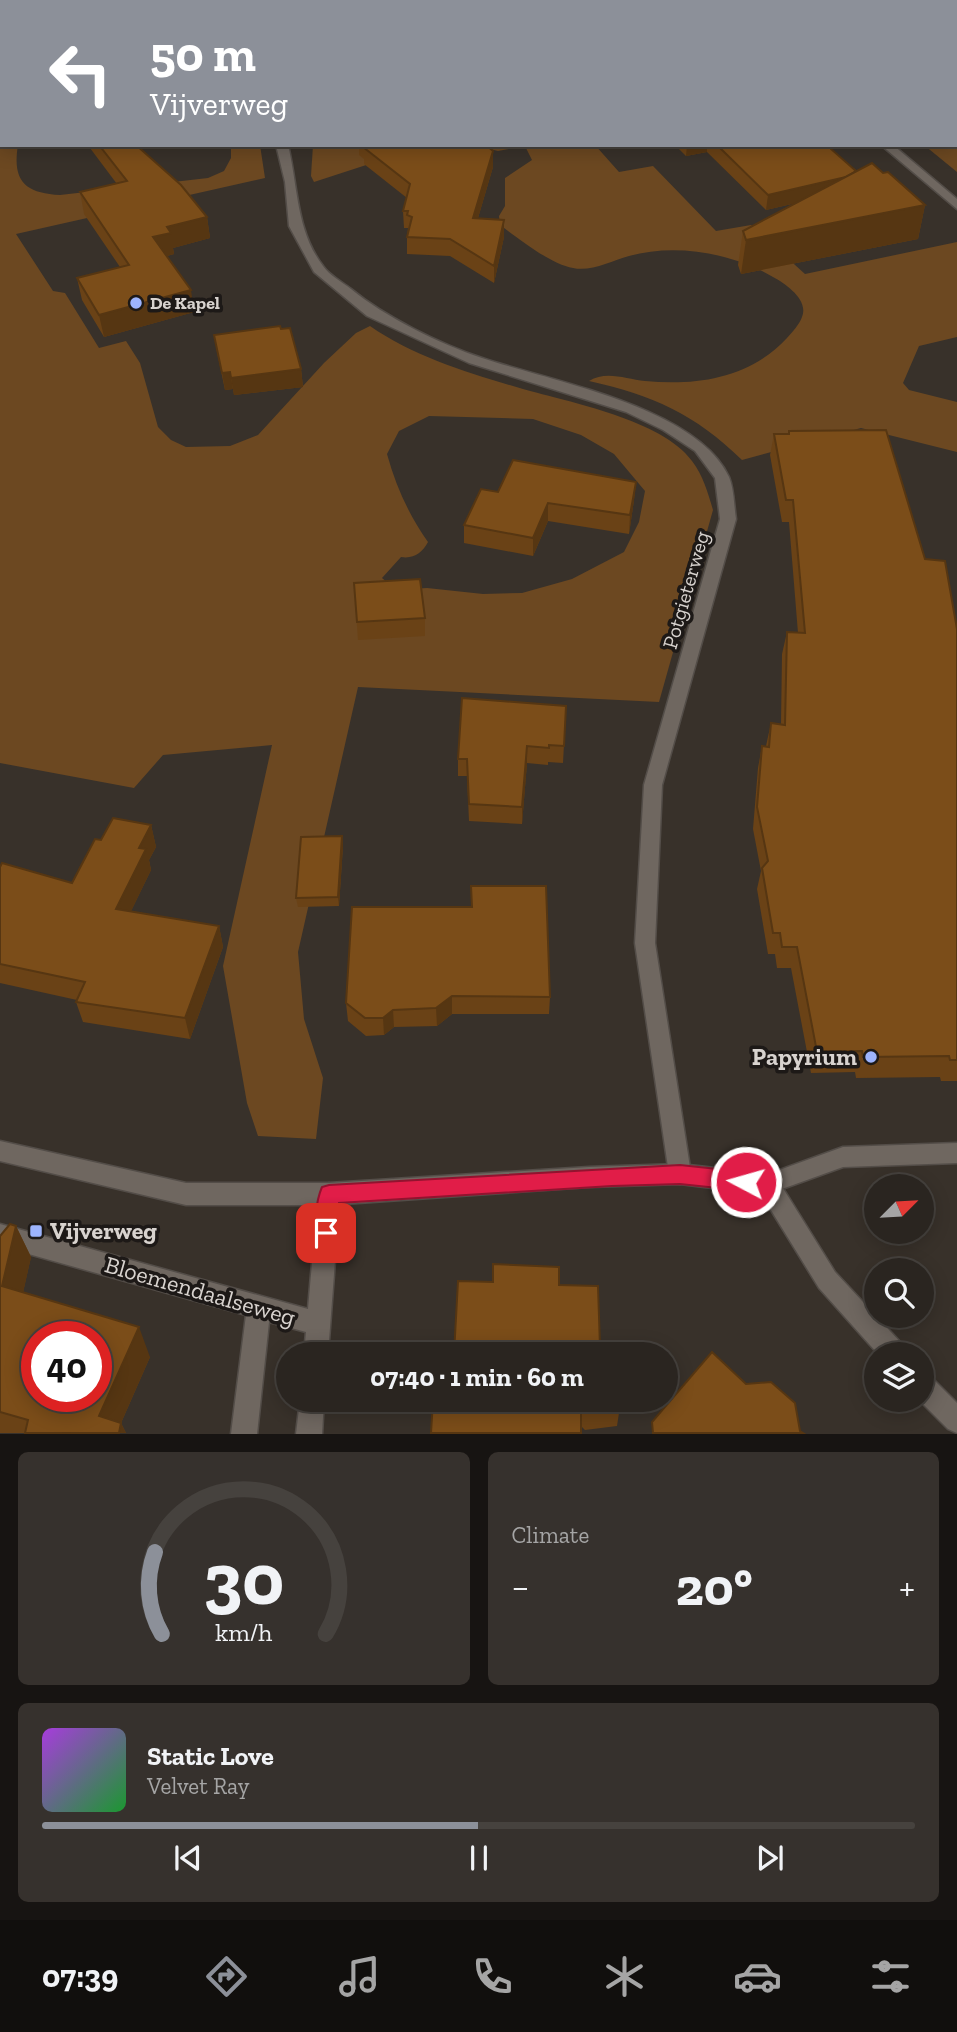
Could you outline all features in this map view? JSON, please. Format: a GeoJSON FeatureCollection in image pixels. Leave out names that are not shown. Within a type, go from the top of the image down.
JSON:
{"type":"FeatureCollection","features":[{"type":"Feature","properties":{"kind":"street","name":"Potgieterweg"},"geometry":{"type":"LineString","coordinates":[[282,147],[291,182],[295,226],[318,269],[372,313],[474,360],[631,409],[668,427],[700,448],[722,478],[728,519],[653,785],[645,943],[667,1074],[680,1174]]}},
{"type":"Feature","properties":{"kind":"street"},"geometry":{"type":"LineString","coordinates":[[888,147],[957,205]]}},
{"type":"Feature","properties":{"kind":"street"},"geometry":{"type":"LineString","coordinates":[[0,1151],[186,1194],[329,1194],[589,1177],[680,1174],[768,1184],[843,1157],[957,1153]]}},
{"type":"Feature","properties":{"kind":"street"},"geometry":{"type":"LineString","coordinates":[[768,1184],[827,1280],[883,1342]]}},
{"type":"Feature","properties":{"kind":"street"},"geometry":{"type":"LineString","coordinates":[[317,1342],[329,1194]]}},
{"type":"Feature","properties":{"kind":"street","name":"Bloemendaalseweg"},"geometry":{"type":"LineString","coordinates":[[0,1236],[319,1324]]}},
{"type":"Feature","properties":{"kind":"street"},"geometry":{"type":"LineString","coordinates":[[244,1433],[258,1307]]}},
{"type":"Feature","properties":{"kind":"street"},"geometry":{"type":"LineString","coordinates":[[934,1398],[957,1420]]}},
{"type":"Feature","properties":{"kind":"street"},"geometry":{"type":"LineString","coordinates":[[309,1433],[311,1412]]}},
{"type":"Feature","properties":{"kind":"shaded area"},"geometry":{"type":"Polygon","coordinates":[[[0,147],[18,147],[19,176],[30,188],[60,195],[208,178],[224,171],[231,158],[231,147],[260,147],[265,178],[16,234],[53,291],[65,293],[99,348],[126,341],[140,363],[158,427],[171,440],[186,447],[230,446],[258,435],[324,363],[356,333],[370,326],[405,347],[464,371],[614,414],[660,434],[678,447],[696,466],[713,510],[659,702],[358,687],[298,952],[304,1019],[323,1078],[316,1139],[258,1136],[247,1103],[223,966],[272,745],[163,755],[134,788],[0,763],[0,147]],[[429,416],[399,431],[387,454],[404,500],[428,542],[417,554],[401,557],[382,578],[396,590],[427,588],[483,594],[522,593],[572,579],[624,552],[639,522],[645,491],[614,454],[581,435],[533,419],[429,416]]]}},
{"type":"Feature","properties":{"kind":"shaded area"},"geometry":{"type":"Polygon","coordinates":[[[313,147],[402,147],[400,154],[314,182],[311,176],[313,147]]]}},
{"type":"Feature","properties":{"kind":"shaded area"},"geometry":{"type":"Polygon","coordinates":[[[481,147],[520,147],[498,151],[481,147]]]}},
{"type":"Feature","properties":{"kind":"shaded area"},"geometry":{"type":"Polygon","coordinates":[[[526,147],[597,147],[619,172],[653,166],[716,231],[751,225],[805,274],[957,242],[957,337],[919,346],[903,383],[909,390],[957,402],[957,452],[861,428],[742,460],[707,430],[672,408],[633,393],[589,381],[602,376],[616,376],[645,381],[684,382],[740,371],[772,352],[787,338],[801,320],[802,305],[790,288],[773,277],[722,256],[666,250],[629,256],[587,269],[564,266],[554,261],[500,225],[499,216],[505,206],[505,178],[532,160],[526,147]]]}},
{"type":"Feature","properties":{"kind":"shaded area"},"geometry":{"type":"Polygon","coordinates":[[[926,147],[957,147],[957,172],[926,147]]]}},
{"type":"Feature","properties":{"kind":"building"},"geometry":{"type":"Polygon","coordinates":[[[101,147],[138,147],[181,185],[207,217],[167,227],[171,233],[153,237],[191,290],[99,315],[77,278],[129,265],[80,192],[127,181],[101,147]]]}},
{"type":"Feature","properties":{"kind":"building"},"geometry":{"type":"Polygon","coordinates":[[[363,147],[488,147],[493,151],[473,218],[504,220],[494,266],[450,239],[407,237],[412,217],[407,215],[408,211],[403,211],[410,184],[363,147]]]}},
{"type":"Feature","properties":{"kind":"building"},"geometry":{"type":"Polygon","coordinates":[[[719,147],[832,147],[856,171],[846,177],[768,195],[719,147]]]}},
{"type":"Feature","properties":{"kind":"building"},"geometry":{"type":"Polygon","coordinates":[[[872,163],[883,173],[888,172],[925,205],[746,240],[743,231],[872,163]]]}},
{"type":"Feature","properties":{"kind":"building"},"geometry":{"type":"Polygon","coordinates":[[[280,326],[281,329],[290,328],[301,369],[231,378],[230,372],[222,373],[214,335],[280,326]]]}},
{"type":"Feature","properties":{"kind":"building"},"geometry":{"type":"Polygon","coordinates":[[[886,430],[925,559],[945,561],[957,629],[957,1060],[950,1060],[949,1056],[863,1057],[862,1051],[817,1052],[797,947],[782,947],[780,933],[773,933],[762,868],[768,861],[757,807],[762,746],[769,747],[771,723],[785,725],[787,632],[805,633],[793,500],[786,500],[774,434],[789,434],[789,431],[886,430]]]}},
{"type":"Feature","properties":{"kind":"building"},"geometry":{"type":"Polygon","coordinates":[[[513,460],[636,482],[630,515],[548,503],[533,538],[464,525],[481,489],[498,492],[513,460]]]}},
{"type":"Feature","properties":{"kind":"building"},"geometry":{"type":"Polygon","coordinates":[[[420,579],[425,618],[357,622],[354,583],[420,579]]]}},
{"type":"Feature","properties":{"kind":"building"},"geometry":{"type":"Polygon","coordinates":[[[462,698],[566,706],[564,746],[527,746],[522,807],[469,804],[467,759],[458,759],[462,698]]]}},
{"type":"Feature","properties":{"kind":"building"},"geometry":{"type":"Polygon","coordinates":[[[113,818],[151,825],[139,848],[146,849],[116,909],[219,926],[185,1018],[76,1002],[85,982],[0,964],[2,863],[72,883],[95,839],[101,840],[113,818]]]}},
{"type":"Feature","properties":{"kind":"building"},"geometry":{"type":"Polygon","coordinates":[[[342,836],[338,897],[296,898],[301,837],[342,836]]]}},
{"type":"Feature","properties":{"kind":"building"},"geometry":{"type":"Polygon","coordinates":[[[471,886],[546,886],[550,997],[452,996],[436,1008],[393,1010],[383,1018],[365,1018],[346,1003],[352,907],[472,907],[471,886]]]}},
{"type":"Feature","properties":{"kind":"building"},"geometry":{"type":"Polygon","coordinates":[[[10,1224],[16,1226],[2,1286],[139,1327],[112,1387],[112,1321],[21,1321],[21,1412],[101,1412],[99,1416],[121,1423],[119,1433],[25,1433],[28,1420],[0,1412],[0,1236],[10,1224]]]}},
{"type":"Feature","properties":{"kind":"building"},"geometry":{"type":"Polygon","coordinates":[[[493,1264],[559,1267],[559,1285],[598,1286],[600,1342],[455,1342],[458,1281],[493,1282],[493,1264]]]}},
{"type":"Feature","properties":{"kind":"building"},"geometry":{"type":"Polygon","coordinates":[[[712,1352],[746,1384],[771,1382],[795,1403],[800,1431],[803,1433],[653,1433],[652,1422],[661,1412],[678,1412],[678,1392],[712,1352]]]}},
{"type":"Feature","properties":{"kind":"building"},"geometry":{"type":"Polygon","coordinates":[[[432,1412],[581,1412],[581,1433],[431,1433],[432,1412]]]}},
{"type":"Feature","properties":{"kind":"place","name":"De Kapel"},"geometry":{"type":"Point","coordinates":[136,303]}},
{"type":"Feature","properties":{"kind":"place","name":"Papyrium"},"geometry":{"type":"Point","coordinates":[871,1057]}},
{"type":"Feature","properties":{"kind":"place","name":"Vijverweg"},"geometry":{"type":"Point","coordinates":[36,1231]}},
{"type":"Feature","properties":{"kind":"route"},"geometry":{"type":"LineString","coordinates":[[326,1233],[329,1194],[589,1177],[680,1174],[746,1182]]}}]}
